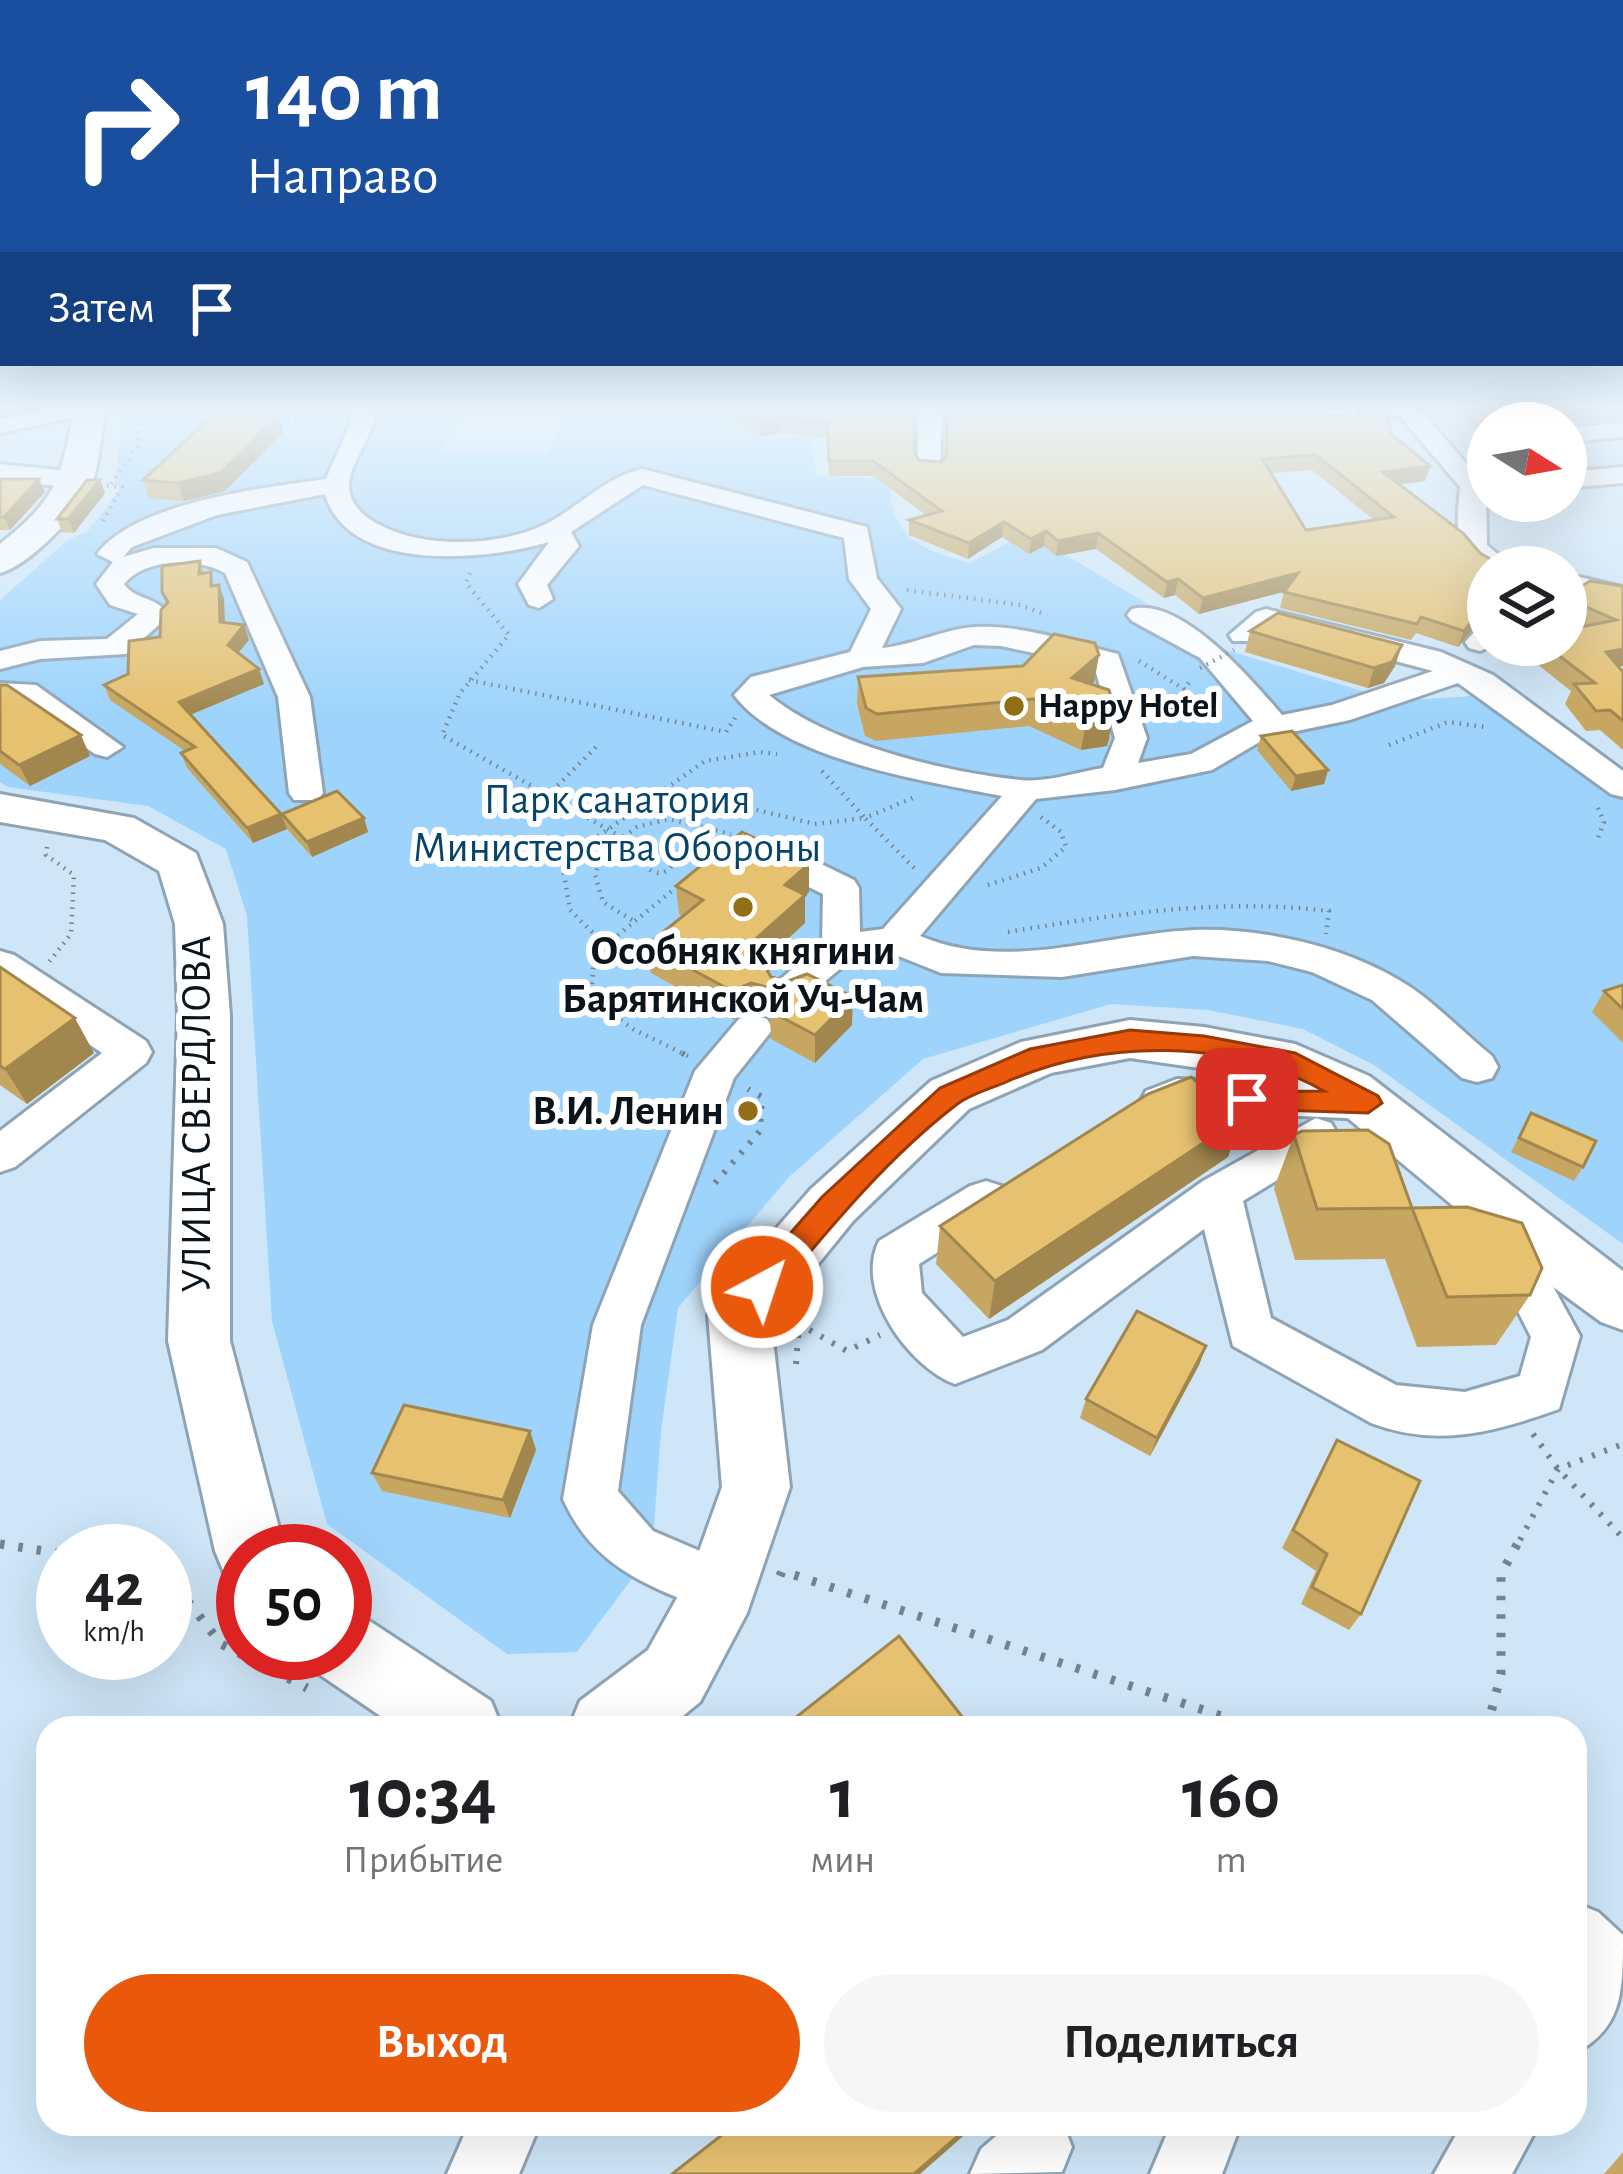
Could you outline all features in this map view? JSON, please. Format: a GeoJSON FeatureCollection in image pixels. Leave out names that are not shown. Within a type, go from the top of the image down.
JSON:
{"type":"FeatureCollection","features":[{"type":"Feature","properties":{"kind":"main road"},"geometry":{"type":"LineString","coordinates":[[0,562],[59,510]]}},
{"type":"Feature","properties":{"kind":"main road","name":"УЛИЦА СВЕРДЛОВА"},"geometry":{"type":"LineString","coordinates":[[24,820],[118,828],[180,863],[199,924],[204,1016],[199,1341],[243,1524]]}},
{"type":"Feature","properties":{"kind":"main road"},"geometry":{"type":"LineString","coordinates":[[622,1716],[674,1676],[747,1589],[757,1487],[739,1315],[832,1205],[950,1095],[1040,1056],[1130,1039],[1204,1046],[1295,1063],[1337,1113],[1623,1304]]}},
{"type":"Feature","properties":{"kind":"main road"},"geometry":{"type":"LineString","coordinates":[[353,1680],[436,1716]]}},
{"type":"Feature","properties":{"kind":"street"},"geometry":{"type":"LineString","coordinates":[[107,554],[140,533],[205,510]]}},
{"type":"Feature","properties":{"kind":"street"},"geometry":{"type":"LineString","coordinates":[[344,510],[362,526],[415,546],[450,550],[521,541],[556,530],[584,510]]}},
{"type":"Feature","properties":{"kind":"street"},"geometry":{"type":"LineString","coordinates":[[775,510],[857,533],[863,579],[886,609],[862,658]]}},
{"type":"Feature","properties":{"kind":"street"},"geometry":{"type":"LineString","coordinates":[[539,599],[532,584],[565,546],[556,530]]}},
{"type":"Feature","properties":{"kind":"street"},"geometry":{"type":"LineString","coordinates":[[107,554],[216,556],[237,568],[294,698],[306,793]]}},
{"type":"Feature","properties":{"kind":"street"},"geometry":{"type":"LineString","coordinates":[[0,660],[40,650],[115,649],[154,616],[149,608],[120,599],[110,584],[124,566],[154,556]]}},
{"type":"Feature","properties":{"kind":"street"},"geometry":{"type":"LineString","coordinates":[[1587,588],[1623,596]]}},
{"type":"Feature","properties":{"kind":"street"},"geometry":{"type":"LineString","coordinates":[[1142,615],[1211,652],[1274,725]]}},
{"type":"Feature","properties":{"kind":"street"},"geometry":{"type":"LineString","coordinates":[[1239,643],[1266,618],[1430,658],[1482,682],[1623,788]]}},
{"type":"Feature","properties":{"kind":"street"},"geometry":{"type":"LineString","coordinates":[[1114,780],[1131,738],[1107,660],[1001,637],[974,636],[940,643],[923,654],[862,658],[762,684],[750,695],[764,711],[830,740],[911,768],[1022,796],[1114,780],[1201,763],[1236,740],[1274,725],[1339,713],[1459,672]]}},
{"type":"Feature","properties":{"kind":"street"},"geometry":{"type":"LineString","coordinates":[[0,692],[25,692],[107,747]]}},
{"type":"Feature","properties":{"kind":"street"},"geometry":{"type":"LineString","coordinates":[[896,940],[1022,796]]}},
{"type":"Feature","properties":{"kind":"street"},"geometry":{"type":"LineString","coordinates":[[731,844],[841,888],[841,948]]}},
{"type":"Feature","properties":{"kind":"street"},"geometry":{"type":"LineString","coordinates":[[787,991],[841,948],[896,940],[941,960],[1062,964],[1193,943],[1268,948],[1324,962],[1386,990],[1477,1067]]}},
{"type":"Feature","properties":{"kind":"street"},"geometry":{"type":"LineString","coordinates":[[0,1155],[130,1052],[16,974]]}},
{"type":"Feature","properties":{"kind":"street"},"geometry":{"type":"LineString","coordinates":[[747,1589],[634,1550],[590,1499],[617,1325],[716,1070],[753,1029]]}},
{"type":"Feature","properties":{"kind":"street"},"geometry":{"type":"LineString","coordinates":[[1124,1117],[1178,1095],[1337,1113]]}},
{"type":"Feature","properties":{"kind":"street"},"geometry":{"type":"LineString","coordinates":[[1337,1113],[1358,1163]]}},
{"type":"Feature","properties":{"kind":"street"},"geometry":{"type":"LineString","coordinates":[[1029,1172],[895,1255],[898,1301],[955,1362],[1025,1335],[1337,1113]]}},
{"type":"Feature","properties":{"kind":"street"},"geometry":{"type":"LineString","coordinates":[[1219,1194],[1250,1331],[1389,1407],[1465,1415],[1541,1393],[1556,1336],[1514,1258],[1448,1238]]}},
{"type":"Feature","properties":{"kind":"street"},"geometry":{"type":"LineString","coordinates":[[483,2174],[500,2136]]}},
{"type":"Feature","properties":{"kind":"street"},"geometry":{"type":"LineString","coordinates":[[1186,2174],[1201,2136]]}},
{"type":"Feature","properties":{"kind":"street"},"geometry":{"type":"LineString","coordinates":[[1469,2174],[1496,2136]]}},
{"type":"Feature","properties":{"kind":"path"},"geometry":{"type":"LineString","coordinates":[[107,554],[93,552],[90,545],[109,510]]}},
{"type":"Feature","properties":{"kind":"path"},"geometry":{"type":"LineString","coordinates":[[450,550],[473,567],[466,583],[508,635],[469,680],[442,735],[646,851],[670,850],[676,860],[673,865]]}},
{"type":"Feature","properties":{"kind":"path"},"geometry":{"type":"LineString","coordinates":[[1200,668],[1239,643]]}},
{"type":"Feature","properties":{"kind":"path"},"geometry":{"type":"LineString","coordinates":[[469,680],[726,732],[750,695]]}},
{"type":"Feature","properties":{"kind":"path"},"geometry":{"type":"LineString","coordinates":[[1389,745],[1448,722],[1485,726],[1502,738]]}},
{"type":"Feature","properties":{"kind":"path"},"geometry":{"type":"LineString","coordinates":[[547,796],[597,746]]}},
{"type":"Feature","properties":{"kind":"path"},"geometry":{"type":"LineString","coordinates":[[603,943],[569,910],[564,874],[580,849],[705,761],[760,752],[794,756]]}},
{"type":"Feature","properties":{"kind":"path"},"geometry":{"type":"LineString","coordinates":[[810,758],[940,894],[1011,881],[1058,859],[1066,848],[1061,832],[1022,796]]}},
{"type":"Feature","properties":{"kind":"path"},"geometry":{"type":"LineString","coordinates":[[648,801],[712,800],[815,824],[865,818]]}},
{"type":"Feature","properties":{"kind":"path"},"geometry":{"type":"LineString","coordinates":[[1587,800],[1597,805],[1604,823],[1598,838]]}},
{"type":"Feature","properties":{"kind":"path"},"geometry":{"type":"LineString","coordinates":[[632,920],[604,902],[595,875],[603,852],[637,827],[669,819],[717,828],[731,844]]}},
{"type":"Feature","properties":{"kind":"path"},"geometry":{"type":"LineString","coordinates":[[16,974],[71,934],[74,874],[46,855],[24,820]]}},
{"type":"Feature","properties":{"kind":"path"},"geometry":{"type":"LineString","coordinates":[[646,851],[641,857],[647,868],[673,865],[690,874]]}},
{"type":"Feature","properties":{"kind":"path"},"geometry":{"type":"LineString","coordinates":[[706,862],[603,943],[594,955],[591,998],[633,1029],[716,1070]]}},
{"type":"Feature","properties":{"kind":"path"},"geometry":{"type":"LineString","coordinates":[[796,1369],[799,1324],[848,1351],[915,1318]]}},
{"type":"Feature","properties":{"kind":"path"},"geometry":{"type":"LineString","coordinates":[[1510,1402],[1558,1469],[1623,1538]]}},
{"type":"Feature","properties":{"kind":"path"},"geometry":{"type":"LineString","coordinates":[[1490,1716],[1501,1673],[1501,1574],[1558,1469],[1623,1444]]}},
{"type":"Feature","properties":{"kind":"path"},"geometry":{"type":"LineString","coordinates":[[0,1544],[36,1550]]}},
{"type":"Feature","properties":{"kind":"path"},"geometry":{"type":"LineString","coordinates":[[782,1571],[784,1548]]}},
{"type":"Feature","properties":{"kind":"path"},"geometry":{"type":"LineString","coordinates":[[747,1589],[782,1571],[1222,1716]]}},
{"type":"Feature","properties":{"kind":"path"},"geometry":{"type":"LineString","coordinates":[[192,1607],[216,1638]]}},
{"type":"Feature","properties":{"kind":"green space","name":"Парк санатория Министерства Обороны"},"geometry":{"type":"Polygon","coordinates":[[[104,510],[894,510],[911,538],[937,553],[970,563],[1015,539],[1049,545],[1223,649],[1395,701],[1472,696],[1623,775],[1623,1244],[1374,1065],[1303,1029],[1208,1010],[1111,1004],[923,1059],[789,1177],[678,1308],[661,1431],[652,1552],[577,1652],[507,1654],[372,1556],[372,1524],[327,1524],[272,1321],[247,916],[226,849],[148,806],[8,787],[0,782],[0,600],[69,539],[87,532],[104,510]]]}},
{"type":"Feature","properties":{"kind":"building"},"geometry":{"type":"Polygon","coordinates":[[[64,510],[75,510],[68,519],[57,519],[64,510]]]}},
{"type":"Feature","properties":{"kind":"building"},"geometry":{"type":"Polygon","coordinates":[[[941,510],[1294,510],[1306,530],[1394,517],[1386,510],[1433,510],[1474,546],[1467,546],[1467,627],[1464,631],[1421,617],[1417,624],[1284,592],[1298,573],[1203,598],[1178,579],[1167,582],[1098,533],[1058,541],[1046,531],[1031,539],[1004,522],[969,543],[909,520],[941,510]]]}},
{"type":"Feature","properties":{"kind":"building"},"geometry":{"type":"Polygon","coordinates":[[[200,561],[199,574],[211,572],[211,586],[219,585],[220,622],[244,625],[228,645],[259,669],[179,702],[281,814],[247,828],[181,753],[195,747],[104,685],[128,674],[129,641],[160,637],[161,610],[168,602],[162,592],[162,566],[200,561]]]}},
{"type":"Feature","properties":{"kind":"building"},"geometry":{"type":"Polygon","coordinates":[[[1587,583],[1623,586],[1623,649],[1606,652],[1623,672],[1623,721],[1610,710],[1596,711],[1574,684],[1595,683],[1573,666],[1587,666],[1587,626],[1616,620],[1587,607],[1587,583]]]}},
{"type":"Feature","properties":{"kind":"building"},"geometry":{"type":"Polygon","coordinates":[[[1278,613],[1402,645],[1392,662],[1374,668],[1250,631],[1278,613]]]}},
{"type":"Feature","properties":{"kind":"building"},"geometry":{"type":"Polygon","coordinates":[[[1054,634],[1095,643],[1099,655],[1072,678],[1109,690],[1115,710],[1112,719],[1086,723],[1033,699],[877,714],[866,708],[858,677],[1023,666],[1054,634]]]}},
{"type":"Feature","properties":{"kind":"building"},"geometry":{"type":"Polygon","coordinates":[[[0,685],[7,685],[81,735],[19,765],[0,751],[0,685]]]}},
{"type":"Feature","properties":{"kind":"building"},"geometry":{"type":"Polygon","coordinates":[[[1292,731],[1328,770],[1296,776],[1261,736],[1292,731]]]}},
{"type":"Feature","properties":{"kind":"building"},"geometry":{"type":"Polygon","coordinates":[[[337,791],[364,818],[307,842],[282,814],[337,791]]]}},
{"type":"Feature","properties":{"kind":"building"},"geometry":{"type":"Polygon","coordinates":[[[742,832],[809,864],[785,885],[805,895],[750,944],[769,954],[762,962],[771,977],[788,981],[807,974],[853,997],[815,1035],[770,1011],[777,1001],[767,987],[751,983],[732,991],[647,945],[703,900],[676,886],[742,832]]]}},
{"type":"Feature","properties":{"kind":"building"},"geometry":{"type":"Polygon","coordinates":[[[0,967],[75,1018],[5,1069],[0,1066],[0,967]]]}},
{"type":"Feature","properties":{"kind":"building"},"geometry":{"type":"Polygon","coordinates":[[[1623,985],[1623,1009],[1604,991],[1623,985]]]}},
{"type":"Feature","properties":{"kind":"building"},"geometry":{"type":"Polygon","coordinates":[[[1191,1077],[1241,1118],[995,1281],[940,1226],[1148,1094],[1191,1077]]]}},
{"type":"Feature","properties":{"kind":"building"},"geometry":{"type":"Polygon","coordinates":[[[1531,1113],[1596,1141],[1583,1167],[1519,1138],[1531,1113]]]}},
{"type":"Feature","properties":{"kind":"building"},"geometry":{"type":"Polygon","coordinates":[[[1368,1130],[1389,1144],[1412,1208],[1317,1209],[1294,1135],[1368,1130]]]}},
{"type":"Feature","properties":{"kind":"building"},"geometry":{"type":"Polygon","coordinates":[[[1467,1207],[1522,1223],[1542,1268],[1530,1295],[1447,1297],[1412,1208],[1467,1207]]]}},
{"type":"Feature","properties":{"kind":"building"},"geometry":{"type":"Polygon","coordinates":[[[1137,1311],[1206,1346],[1157,1438],[1086,1399],[1137,1311]]]}},
{"type":"Feature","properties":{"kind":"building"},"geometry":{"type":"Polygon","coordinates":[[[404,1405],[530,1431],[503,1500],[372,1473],[404,1405]]]}},
{"type":"Feature","properties":{"kind":"building"},"geometry":{"type":"Polygon","coordinates":[[[1337,1440],[1420,1481],[1361,1614],[1312,1587],[1327,1554],[1293,1530],[1337,1440]]]}},
{"type":"Feature","properties":{"kind":"building"},"geometry":{"type":"Polygon","coordinates":[[[899,1636],[962,1716],[798,1716],[899,1636]]]}},
{"type":"Feature","properties":{"kind":"building"},"geometry":{"type":"Polygon","coordinates":[[[721,2136],[958,2136],[914,2174],[672,2174],[721,2136]]]}},
{"type":"Feature","properties":{"kind":"place","name":"Happy Hotel"},"geometry":{"type":"Point","coordinates":[1014,706]}},
{"type":"Feature","properties":{"kind":"place","name":"Особняк княгини Барятинской Уч-Чам"},"geometry":{"type":"Point","coordinates":[743,907]}},
{"type":"Feature","properties":{"kind":"place","name":"В.И. Ленин"},"geometry":{"type":"Point","coordinates":[748,1111]}},
{"type":"Feature","properties":{"kind":"route"},"geometry":{"type":"LineString","coordinates":[[762,1287],[832,1205],[950,1095],[1040,1056],[1130,1039],[1204,1046],[1295,1063],[1368,1103],[1247,1099]]}}]}
